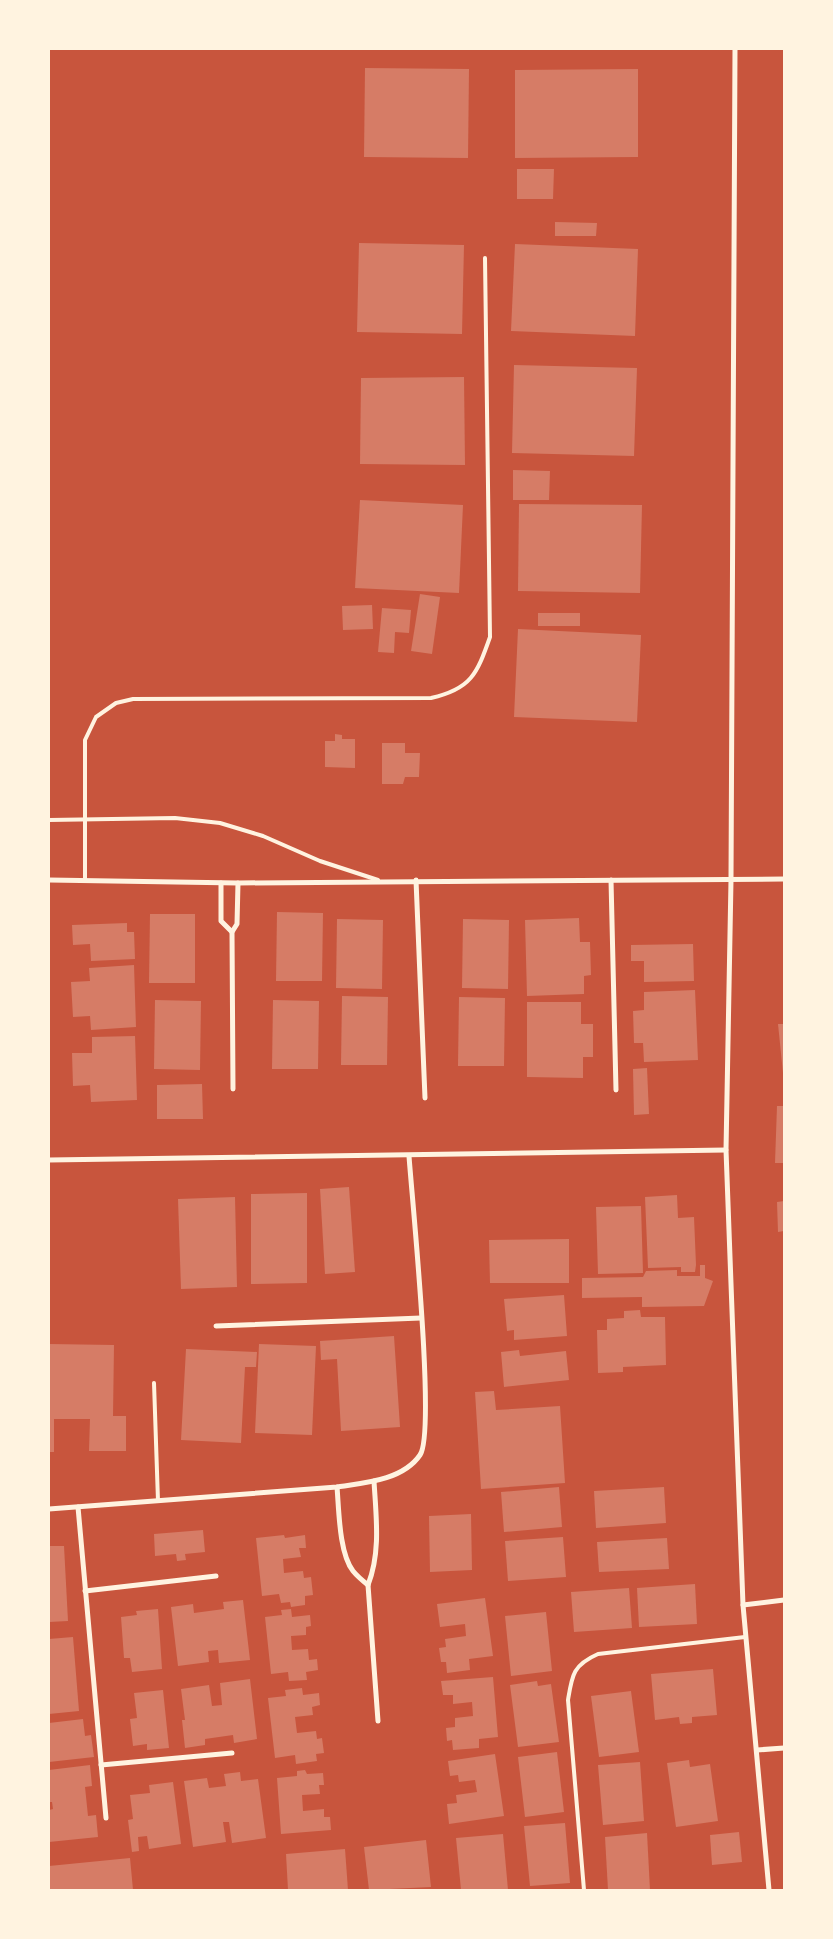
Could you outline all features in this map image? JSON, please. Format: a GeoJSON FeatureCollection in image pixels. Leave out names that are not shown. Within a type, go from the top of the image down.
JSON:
{"type":"FeatureCollection","features":[{"type":"Feature","properties":{"kind":"street"},"geometry":{"type":"LineString","coordinates":[[735,49],[731,880],[726,1150],[743,1605],[769,1890]]}},
{"type":"Feature","properties":{"kind":"street"},"geometry":{"type":"LineString","coordinates":[[49,880],[238,883],[378,880],[731,880],[784,878]]}},
{"type":"Feature","properties":{"kind":"street"},"geometry":{"type":"LineString","coordinates":[[416,880],[425,1098]]}},
{"type":"Feature","properties":{"kind":"street"},"geometry":{"type":"LineString","coordinates":[[611,880],[616,1090]]}},
{"type":"Feature","properties":{"kind":"street"},"geometry":{"type":"LineString","coordinates":[[221,883],[221,921],[232,932]]}},
{"type":"Feature","properties":{"kind":"street"},"geometry":{"type":"LineString","coordinates":[[232,1089],[232,932],[237,924],[238,883]]}},
{"type":"Feature","properties":{"kind":"street"},"geometry":{"type":"LineString","coordinates":[[49,1160],[726,1150]]}},
{"type":"Feature","properties":{"kind":"street"},"geometry":{"type":"LineString","coordinates":[[49,1509],[337,1487],[374,1481],[409,1469],[421,1453],[426,1401],[409,1156]]}},
{"type":"Feature","properties":{"kind":"street"},"geometry":{"type":"LineString","coordinates":[[216,1326],[421,1318]]}},
{"type":"Feature","properties":{"kind":"street"},"geometry":{"type":"LineString","coordinates":[[374,1481],[376,1550],[375,1563],[368,1585],[378,1721]]}},
{"type":"Feature","properties":{"kind":"street"},"geometry":{"type":"LineString","coordinates":[[337,1487],[345,1551],[353,1571],[368,1585]]}},
{"type":"Feature","properties":{"kind":"street"},"geometry":{"type":"LineString","coordinates":[[78,1507],[106,1818]]}},
{"type":"Feature","properties":{"kind":"street"},"geometry":{"type":"LineString","coordinates":[[85,1591],[216,1576]]}},
{"type":"Feature","properties":{"kind":"street"},"geometry":{"type":"LineString","coordinates":[[743,1605],[784,1600]]}},
{"type":"Feature","properties":{"kind":"street"},"geometry":{"type":"LineString","coordinates":[[757,1750],[784,1748]]}},
{"type":"Feature","properties":{"kind":"street"},"geometry":{"type":"LineString","coordinates":[[101,1765],[232,1753]]}},
{"type":"Feature","properties":{"kind":"lane"},"geometry":{"type":"LineString","coordinates":[[85,880],[85,740],[96,717],[116,704],[133,699],[431,698],[451,694],[468,683],[481,662],[490,637],[485,258]]}},
{"type":"Feature","properties":{"kind":"lane"},"geometry":{"type":"LineString","coordinates":[[49,820],[175,818],[220,823],[263,836],[320,861],[378,880]]}},
{"type":"Feature","properties":{"kind":"lane"},"geometry":{"type":"LineString","coordinates":[[154,1383],[158,1501]]}},
{"type":"Feature","properties":{"kind":"lane"},"geometry":{"type":"LineString","coordinates":[[584,1890],[568,1700],[575,1669],[583,1660],[598,1654],[745,1636]]}},
{"type":"Feature","properties":{"kind":"building"},"geometry":{"type":"Polygon","coordinates":[[[365,68],[469,69],[468,158],[364,157],[365,68]]]}},
{"type":"Feature","properties":{"kind":"building"},"geometry":{"type":"Polygon","coordinates":[[[638,69],[638,157],[515,158],[515,70],[638,69]]]}},
{"type":"Feature","properties":{"kind":"building"},"geometry":{"type":"Polygon","coordinates":[[[517,169],[554,169],[553,199],[517,199],[517,169]]]}},
{"type":"Feature","properties":{"kind":"building"},"geometry":{"type":"Polygon","coordinates":[[[555,222],[597,223],[596,236],[555,236],[555,222]]]}},
{"type":"Feature","properties":{"kind":"building"},"geometry":{"type":"Polygon","coordinates":[[[359,243],[464,245],[462,334],[357,332],[359,243]]]}},
{"type":"Feature","properties":{"kind":"building"},"geometry":{"type":"Polygon","coordinates":[[[515,244],[638,249],[635,336],[511,331],[515,244]]]}},
{"type":"Feature","properties":{"kind":"building"},"geometry":{"type":"Polygon","coordinates":[[[514,365],[637,368],[634,456],[512,453],[514,365]]]}},
{"type":"Feature","properties":{"kind":"building"},"geometry":{"type":"Polygon","coordinates":[[[464,377],[465,465],[360,464],[361,378],[464,377]]]}},
{"type":"Feature","properties":{"kind":"building"},"geometry":{"type":"Polygon","coordinates":[[[513,470],[550,471],[549,500],[513,500],[513,470]]]}},
{"type":"Feature","properties":{"kind":"building"},"geometry":{"type":"Polygon","coordinates":[[[360,500],[463,505],[459,593],[355,588],[360,500]]]}},
{"type":"Feature","properties":{"kind":"building"},"geometry":{"type":"Polygon","coordinates":[[[519,504],[642,505],[640,593],[518,591],[519,504]]]}},
{"type":"Feature","properties":{"kind":"building"},"geometry":{"type":"Polygon","coordinates":[[[420,594],[440,597],[432,654],[411,651],[420,594]]]}},
{"type":"Feature","properties":{"kind":"building"},"geometry":{"type":"Polygon","coordinates":[[[372,605],[373,629],[343,630],[342,606],[372,605]]]}},
{"type":"Feature","properties":{"kind":"building"},"geometry":{"type":"Polygon","coordinates":[[[382,608],[411,610],[409,633],[395,632],[394,653],[378,652],[382,608]]]}},
{"type":"Feature","properties":{"kind":"building"},"geometry":{"type":"Polygon","coordinates":[[[538,613],[580,613],[580,626],[538,626],[538,613]]]}},
{"type":"Feature","properties":{"kind":"building"},"geometry":{"type":"Polygon","coordinates":[[[518,629],[641,635],[637,722],[514,717],[518,629]]]}},
{"type":"Feature","properties":{"kind":"building"},"geometry":{"type":"Polygon","coordinates":[[[335,734],[342,735],[342,739],[355,739],[355,768],[325,767],[325,741],[335,741],[335,734]]]}},
{"type":"Feature","properties":{"kind":"building"},"geometry":{"type":"Polygon","coordinates":[[[382,743],[405,743],[405,753],[420,753],[419,777],[405,777],[403,784],[382,784],[382,743]]]}},
{"type":"Feature","properties":{"kind":"building"},"geometry":{"type":"Polygon","coordinates":[[[277,912],[323,913],[322,981],[276,981],[277,912]]]}},
{"type":"Feature","properties":{"kind":"building"},"geometry":{"type":"Polygon","coordinates":[[[150,914],[195,914],[195,983],[149,983],[150,914]]]}},
{"type":"Feature","properties":{"kind":"building"},"geometry":{"type":"Polygon","coordinates":[[[579,918],[580,942],[590,942],[591,975],[584,976],[584,994],[527,996],[525,920],[579,918]]]}},
{"type":"Feature","properties":{"kind":"building"},"geometry":{"type":"Polygon","coordinates":[[[337,919],[383,920],[382,989],[336,988],[337,919]]]}},
{"type":"Feature","properties":{"kind":"building"},"geometry":{"type":"Polygon","coordinates":[[[463,919],[509,920],[508,989],[462,988],[463,919]]]}},
{"type":"Feature","properties":{"kind":"building"},"geometry":{"type":"Polygon","coordinates":[[[127,923],[127,932],[134,932],[135,959],[91,961],[90,944],[73,945],[72,925],[127,923]]]}},
{"type":"Feature","properties":{"kind":"building"},"geometry":{"type":"Polygon","coordinates":[[[693,944],[694,981],[644,982],[644,961],[631,961],[631,945],[693,944]]]}},
{"type":"Feature","properties":{"kind":"building"},"geometry":{"type":"Polygon","coordinates":[[[134,965],[136,1027],[91,1030],[90,1016],[73,1017],[71,982],[90,981],[89,968],[134,965]]]}},
{"type":"Feature","properties":{"kind":"building"},"geometry":{"type":"Polygon","coordinates":[[[695,990],[698,1060],[644,1062],[643,1043],[634,1043],[633,1011],[644,1010],[644,992],[695,990]]]}},
{"type":"Feature","properties":{"kind":"building"},"geometry":{"type":"Polygon","coordinates":[[[342,996],[388,997],[387,1065],[341,1065],[342,996]]]}},
{"type":"Feature","properties":{"kind":"building"},"geometry":{"type":"Polygon","coordinates":[[[459,997],[505,998],[504,1066],[458,1066],[459,997]]]}},
{"type":"Feature","properties":{"kind":"building"},"geometry":{"type":"Polygon","coordinates":[[[155,1000],[201,1001],[200,1070],[154,1069],[155,1000]]]}},
{"type":"Feature","properties":{"kind":"building"},"geometry":{"type":"Polygon","coordinates":[[[273,1000],[319,1001],[318,1069],[272,1069],[273,1000]]]}},
{"type":"Feature","properties":{"kind":"building"},"geometry":{"type":"Polygon","coordinates":[[[527,1002],[581,1002],[581,1024],[593,1024],[593,1057],[583,1057],[583,1078],[527,1077],[527,1002]]]}},
{"type":"Feature","properties":{"kind":"building"},"geometry":{"type":"Polygon","coordinates":[[[778,1024],[784,1024],[784,1073],[783,1073],[778,1024]]]}},
{"type":"Feature","properties":{"kind":"building"},"geometry":{"type":"Polygon","coordinates":[[[135,1036],[137,1100],[91,1102],[90,1085],[73,1086],[72,1053],[92,1053],[92,1037],[135,1036]]]}},
{"type":"Feature","properties":{"kind":"building"},"geometry":{"type":"Polygon","coordinates":[[[647,1068],[649,1114],[634,1115],[633,1069],[647,1068]]]}},
{"type":"Feature","properties":{"kind":"building"},"geometry":{"type":"Polygon","coordinates":[[[202,1084],[203,1119],[157,1119],[157,1085],[202,1084]]]}},
{"type":"Feature","properties":{"kind":"building"},"geometry":{"type":"Polygon","coordinates":[[[777,1106],[784,1106],[784,1163],[775,1163],[777,1106]]]}},
{"type":"Feature","properties":{"kind":"building"},"geometry":{"type":"Polygon","coordinates":[[[349,1187],[355,1272],[325,1274],[320,1189],[349,1187]]]}},
{"type":"Feature","properties":{"kind":"building"},"geometry":{"type":"Polygon","coordinates":[[[307,1193],[307,1283],[251,1284],[251,1194],[307,1193]]]}},
{"type":"Feature","properties":{"kind":"building"},"geometry":{"type":"Polygon","coordinates":[[[677,1195],[678,1218],[694,1217],[695,1272],[681,1272],[681,1267],[648,1268],[645,1197],[677,1195]]]}},
{"type":"Feature","properties":{"kind":"building"},"geometry":{"type":"Polygon","coordinates":[[[235,1197],[237,1287],[181,1289],[178,1199],[235,1197]]]}},
{"type":"Feature","properties":{"kind":"building"},"geometry":{"type":"Polygon","coordinates":[[[784,1201],[784,1231],[778,1232],[777,1202],[784,1201]]]}},
{"type":"Feature","properties":{"kind":"building"},"geometry":{"type":"Polygon","coordinates":[[[641,1206],[643,1273],[598,1274],[596,1207],[641,1206]]]}},
{"type":"Feature","properties":{"kind":"building"},"geometry":{"type":"Polygon","coordinates":[[[569,1239],[569,1283],[490,1283],[489,1240],[569,1239]]]}},
{"type":"Feature","properties":{"kind":"building"},"geometry":{"type":"Polygon","coordinates":[[[700,1265],[705,1265],[705,1278],[713,1281],[704,1306],[642,1307],[642,1297],[582,1298],[582,1278],[643,1277],[646,1271],[677,1270],[677,1276],[700,1276],[700,1265]]]}},
{"type":"Feature","properties":{"kind":"building"},"geometry":{"type":"Polygon","coordinates":[[[564,1295],[567,1336],[514,1340],[514,1330],[507,1331],[504,1299],[564,1295]]]}},
{"type":"Feature","properties":{"kind":"building"},"geometry":{"type":"Polygon","coordinates":[[[640,1310],[641,1317],[665,1317],[666,1365],[623,1367],[623,1372],[598,1373],[597,1330],[607,1330],[607,1319],[624,1318],[624,1311],[640,1310]]]}},
{"type":"Feature","properties":{"kind":"building"},"geometry":{"type":"Polygon","coordinates":[[[394,1336],[400,1427],[341,1431],[337,1359],[321,1360],[320,1341],[394,1336]]]}},
{"type":"Feature","properties":{"kind":"building"},"geometry":{"type":"Polygon","coordinates":[[[49,1344],[114,1345],[113,1416],[126,1416],[126,1451],[89,1451],[90,1419],[54,1419],[54,1452],[49,1452],[49,1344]]]}},
{"type":"Feature","properties":{"kind":"building"},"geometry":{"type":"Polygon","coordinates":[[[259,1344],[316,1346],[312,1435],[255,1433],[259,1344]]]}},
{"type":"Feature","properties":{"kind":"building"},"geometry":{"type":"Polygon","coordinates":[[[186,1349],[257,1352],[256,1367],[245,1367],[241,1443],[181,1440],[186,1349]]]}},
{"type":"Feature","properties":{"kind":"building"},"geometry":{"type":"Polygon","coordinates":[[[519,1350],[520,1356],[566,1351],[569,1380],[504,1387],[501,1352],[519,1350]]]}},
{"type":"Feature","properties":{"kind":"building"},"geometry":{"type":"Polygon","coordinates":[[[494,1391],[496,1410],[560,1406],[565,1483],[481,1489],[475,1392],[494,1391]]]}},
{"type":"Feature","properties":{"kind":"building"},"geometry":{"type":"Polygon","coordinates":[[[559,1487],[562,1527],[504,1532],[501,1492],[559,1487]]]}},
{"type":"Feature","properties":{"kind":"building"},"geometry":{"type":"Polygon","coordinates":[[[664,1487],[666,1523],[596,1528],[594,1491],[664,1487]]]}},
{"type":"Feature","properties":{"kind":"building"},"geometry":{"type":"Polygon","coordinates":[[[471,1514],[472,1570],[430,1572],[429,1516],[471,1514]]]}},
{"type":"Feature","properties":{"kind":"building"},"geometry":{"type":"Polygon","coordinates":[[[203,1530],[205,1552],[185,1554],[186,1560],[177,1561],[176,1554],[155,1556],[154,1534],[203,1530]]]}},
{"type":"Feature","properties":{"kind":"building"},"geometry":{"type":"Polygon","coordinates":[[[284,1535],[285,1538],[305,1535],[306,1548],[299,1548],[301,1557],[283,1559],[284,1573],[303,1571],[304,1578],[311,1577],[313,1595],[305,1596],[305,1605],[291,1607],[290,1602],[281,1603],[279,1594],[262,1596],[256,1538],[284,1535]]]}},
{"type":"Feature","properties":{"kind":"building"},"geometry":{"type":"Polygon","coordinates":[[[563,1537],[566,1577],[508,1581],[505,1541],[563,1537]]]}},
{"type":"Feature","properties":{"kind":"building"},"geometry":{"type":"Polygon","coordinates":[[[667,1538],[669,1569],[599,1572],[597,1542],[667,1538]]]}},
{"type":"Feature","properties":{"kind":"building"},"geometry":{"type":"Polygon","coordinates":[[[49,1546],[64,1546],[68,1621],[49,1622],[49,1546]]]}},
{"type":"Feature","properties":{"kind":"building"},"geometry":{"type":"Polygon","coordinates":[[[695,1584],[697,1624],[639,1627],[637,1588],[695,1584]]]}},
{"type":"Feature","properties":{"kind":"building"},"geometry":{"type":"Polygon","coordinates":[[[629,1588],[632,1628],[574,1632],[571,1592],[629,1588]]]}},
{"type":"Feature","properties":{"kind":"building"},"geometry":{"type":"Polygon","coordinates":[[[485,1598],[493,1656],[469,1659],[470,1670],[447,1673],[446,1662],[441,1662],[439,1648],[446,1647],[445,1639],[466,1636],[465,1624],[440,1627],[437,1604],[485,1598]]]}},
{"type":"Feature","properties":{"kind":"building"},"geometry":{"type":"Polygon","coordinates":[[[243,1600],[250,1660],[219,1663],[218,1650],[208,1651],[209,1662],[178,1666],[171,1607],[193,1604],[194,1613],[224,1609],[223,1602],[243,1600]]]}},
{"type":"Feature","properties":{"kind":"building"},"geometry":{"type":"Polygon","coordinates":[[[158,1609],[162,1669],[132,1672],[130,1658],[124,1658],[121,1617],[137,1615],[136,1611],[158,1609]]]}},
{"type":"Feature","properties":{"kind":"building"},"geometry":{"type":"Polygon","coordinates":[[[291,1609],[292,1617],[310,1615],[311,1626],[306,1627],[306,1635],[291,1636],[292,1650],[308,1649],[309,1660],[317,1659],[318,1670],[306,1672],[307,1680],[289,1681],[288,1672],[271,1674],[265,1617],[282,1615],[281,1610],[291,1609]]]}},
{"type":"Feature","properties":{"kind":"building"},"geometry":{"type":"Polygon","coordinates":[[[546,1612],[552,1671],[511,1676],[505,1616],[546,1612]]]}},
{"type":"Feature","properties":{"kind":"building"},"geometry":{"type":"Polygon","coordinates":[[[73,1637],[79,1711],[49,1714],[49,1639],[73,1637]]]}},
{"type":"Feature","properties":{"kind":"building"},"geometry":{"type":"Polygon","coordinates":[[[713,1669],[717,1715],[692,1717],[692,1723],[680,1724],[679,1717],[655,1720],[651,1674],[713,1669]]]}},
{"type":"Feature","properties":{"kind":"building"},"geometry":{"type":"Polygon","coordinates":[[[493,1677],[498,1737],[479,1739],[479,1748],[453,1750],[452,1740],[447,1741],[446,1728],[455,1727],[455,1718],[473,1716],[472,1702],[453,1704],[453,1695],[443,1695],[441,1681],[493,1677]]]}},
{"type":"Feature","properties":{"kind":"building"},"geometry":{"type":"Polygon","coordinates":[[[250,1679],[257,1739],[234,1743],[233,1735],[205,1739],[205,1745],[185,1748],[182,1720],[185,1720],[181,1689],[209,1685],[212,1706],[222,1705],[220,1683],[250,1679]]]}},
{"type":"Feature","properties":{"kind":"building"},"geometry":{"type":"Polygon","coordinates":[[[537,1681],[538,1686],[551,1684],[559,1742],[518,1747],[510,1685],[537,1681]]]}},
{"type":"Feature","properties":{"kind":"building"},"geometry":{"type":"Polygon","coordinates":[[[302,1688],[303,1695],[319,1693],[320,1705],[312,1707],[313,1715],[295,1717],[297,1733],[316,1731],[317,1739],[322,1738],[324,1753],[316,1754],[317,1761],[296,1764],[295,1755],[275,1758],[268,1698],[286,1696],[285,1690],[302,1688]]]}},
{"type":"Feature","properties":{"kind":"building"},"geometry":{"type":"Polygon","coordinates":[[[163,1690],[169,1748],[147,1750],[147,1744],[133,1746],[130,1719],[137,1718],[134,1693],[163,1690]]]}},
{"type":"Feature","properties":{"kind":"building"},"geometry":{"type":"Polygon","coordinates":[[[631,1691],[639,1752],[599,1757],[591,1696],[631,1691]]]}},
{"type":"Feature","properties":{"kind":"building"},"geometry":{"type":"Polygon","coordinates":[[[83,1719],[85,1736],[91,1735],[94,1757],[49,1762],[49,1723],[83,1719]]]}},
{"type":"Feature","properties":{"kind":"building"},"geometry":{"type":"Polygon","coordinates":[[[557,1752],[564,1812],[525,1817],[518,1757],[557,1752]]]}},
{"type":"Feature","properties":{"kind":"building"},"geometry":{"type":"Polygon","coordinates":[[[495,1754],[504,1816],[449,1824],[447,1804],[457,1803],[456,1795],[477,1792],[475,1780],[459,1782],[458,1775],[450,1776],[448,1761],[495,1754]]]}},
{"type":"Feature","properties":{"kind":"building"},"geometry":{"type":"Polygon","coordinates":[[[689,1760],[690,1767],[710,1764],[718,1821],[676,1827],[667,1763],[689,1760]]]}},
{"type":"Feature","properties":{"kind":"building"},"geometry":{"type":"Polygon","coordinates":[[[640,1762],[644,1821],[603,1825],[598,1765],[640,1762]]]}},
{"type":"Feature","properties":{"kind":"building"},"geometry":{"type":"Polygon","coordinates":[[[90,1765],[92,1786],[85,1787],[88,1816],[96,1815],[98,1837],[49,1842],[49,1810],[53,1809],[52,1802],[49,1802],[49,1770],[90,1765]]]}},
{"type":"Feature","properties":{"kind":"building"},"geometry":{"type":"Polygon","coordinates":[[[305,1770],[307,1774],[323,1773],[324,1785],[319,1785],[320,1794],[302,1795],[303,1811],[324,1809],[324,1817],[330,1817],[331,1830],[281,1834],[277,1778],[297,1776],[297,1771],[305,1770]]]}},
{"type":"Feature","properties":{"kind":"building"},"geometry":{"type":"Polygon","coordinates":[[[240,1772],[241,1781],[258,1779],[266,1838],[232,1843],[229,1822],[223,1822],[226,1842],[193,1847],[184,1781],[207,1778],[209,1788],[226,1786],[224,1774],[240,1772]]]}},
{"type":"Feature","properties":{"kind":"building"},"geometry":{"type":"Polygon","coordinates":[[[173,1782],[181,1844],[149,1849],[147,1836],[138,1837],[139,1851],[132,1852],[128,1820],[133,1819],[130,1795],[150,1793],[149,1785],[173,1782]]]}},
{"type":"Feature","properties":{"kind":"building"},"geometry":{"type":"Polygon","coordinates":[[[565,1823],[570,1883],[530,1886],[524,1826],[565,1823]]]}},
{"type":"Feature","properties":{"kind":"building"},"geometry":{"type":"Polygon","coordinates":[[[739,1832],[742,1862],[712,1865],[710,1835],[739,1832]]]}},
{"type":"Feature","properties":{"kind":"building"},"geometry":{"type":"Polygon","coordinates":[[[647,1833],[650,1890],[608,1890],[605,1837],[647,1833]]]}},
{"type":"Feature","properties":{"kind":"building"},"geometry":{"type":"Polygon","coordinates":[[[503,1834],[508,1890],[461,1890],[456,1838],[503,1834]]]}},
{"type":"Feature","properties":{"kind":"building"},"geometry":{"type":"Polygon","coordinates":[[[426,1840],[431,1887],[369,1890],[364,1847],[426,1840]]]}},
{"type":"Feature","properties":{"kind":"building"},"geometry":{"type":"Polygon","coordinates":[[[345,1849],[348,1890],[288,1890],[286,1854],[345,1849]]]}},
{"type":"Feature","properties":{"kind":"building"},"geometry":{"type":"Polygon","coordinates":[[[130,1858],[133,1890],[49,1890],[49,1866],[130,1858]]]}}]}
